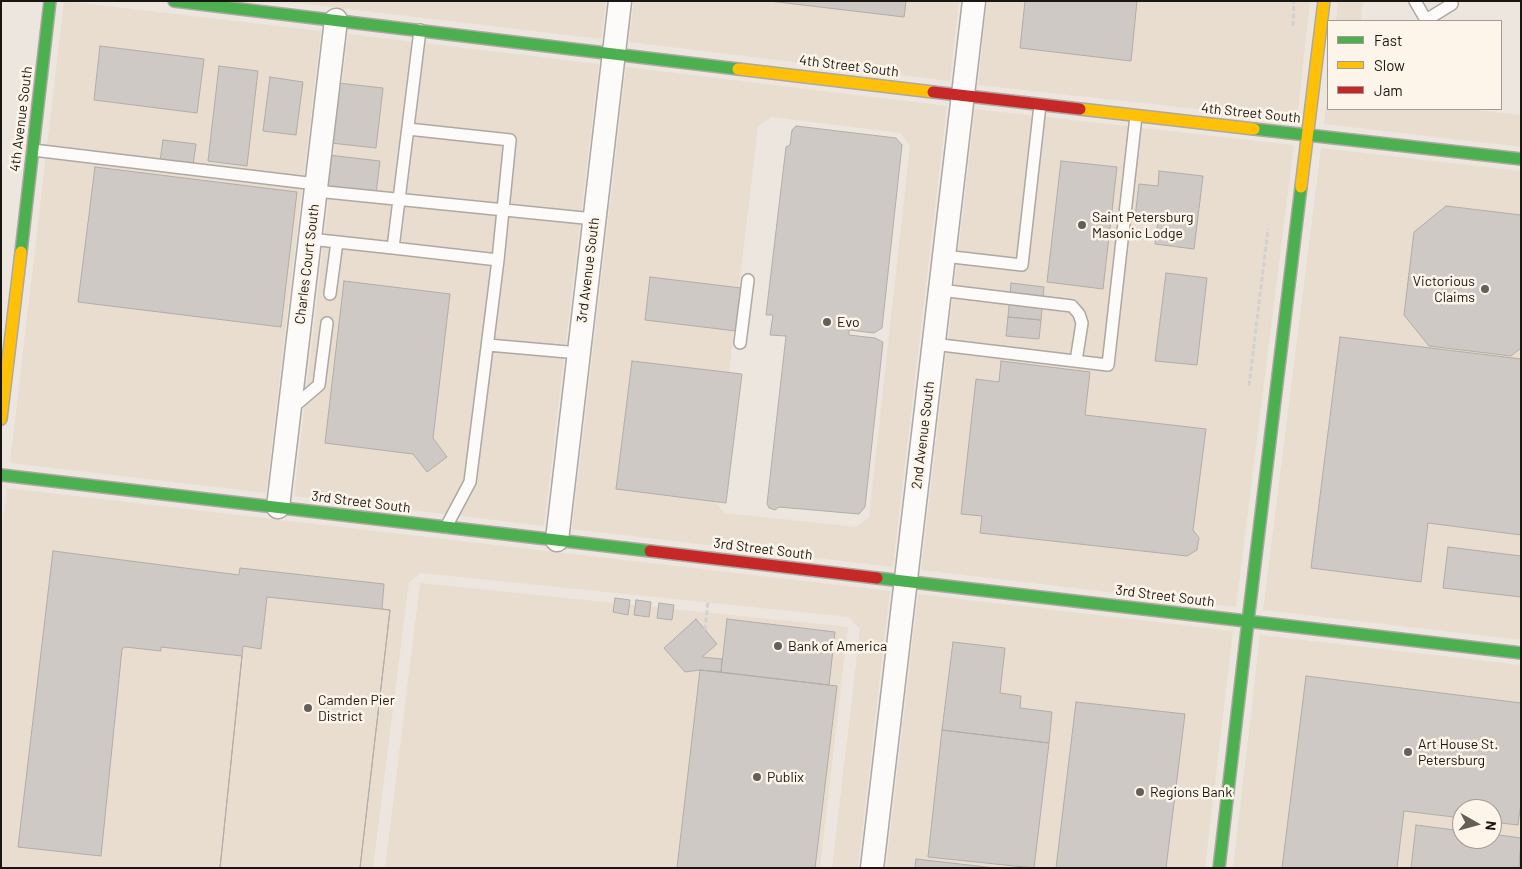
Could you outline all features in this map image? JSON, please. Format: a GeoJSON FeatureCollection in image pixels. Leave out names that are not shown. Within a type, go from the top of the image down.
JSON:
{"type":"FeatureCollection","features":[{"type":"Feature","properties":{"kind":"main road","name":"4th Avenue South"},"geometry":{"type":"LineString","coordinates":[[1,419],[50,1]]}},
{"type":"Feature","properties":{"kind":"main road","name":"4th Street South"},"geometry":{"type":"LineString","coordinates":[[174,1],[1040,105],[1521,159]]}},
{"type":"Feature","properties":{"kind":"main road"},"geometry":{"type":"LineString","coordinates":[[1219,868],[1324,1]]}},
{"type":"Feature","properties":{"kind":"main road","name":"3rd Street South"},"geometry":{"type":"LineString","coordinates":[[1,475],[1521,652]]}},
{"type":"Feature","properties":{"kind":"street","name":"3rd Avenue South"},"geometry":{"type":"LineString","coordinates":[[557,540],[620,1]]}},
{"type":"Feature","properties":{"kind":"street","name":"2nd Avenue South"},"geometry":{"type":"LineString","coordinates":[[872,868],[974,1]]}},
{"type":"Feature","properties":{"kind":"street","name":"Charles Court South"},"geometry":{"type":"LineString","coordinates":[[278,507],[336,20]]}},
{"type":"Feature","properties":{"kind":"lane"},"geometry":{"type":"LineString","coordinates":[[1415,1],[1426,20],[1452,4],[1450,1]]}},
{"type":"Feature","properties":{"kind":"lane"},"geometry":{"type":"LineString","coordinates":[[393,248],[420,30]]}},
{"type":"Feature","properties":{"kind":"lane"},"geometry":{"type":"LineString","coordinates":[[944,256],[1022,265],[1040,105]]}},
{"type":"Feature","properties":{"kind":"lane"},"geometry":{"type":"LineString","coordinates":[[933,344],[1108,365],[1136,116]]}},
{"type":"Feature","properties":{"kind":"lane"},"geometry":{"type":"LineString","coordinates":[[408,129],[510,140],[504,209],[470,482],[446,527]]}},
{"type":"Feature","properties":{"kind":"lane"},"geometry":{"type":"LineString","coordinates":[[33,150],[399,200],[594,218]]}},
{"type":"Feature","properties":{"kind":"lane"},"geometry":{"type":"LineString","coordinates":[[310,239],[498,260]]}},
{"type":"Feature","properties":{"kind":"lane"},"geometry":{"type":"LineString","coordinates":[[330,294],[337,242]]}},
{"type":"Feature","properties":{"kind":"lane"},"geometry":{"type":"LineString","coordinates":[[740,343],[748,280]]}},
{"type":"Feature","properties":{"kind":"lane"},"geometry":{"type":"LineString","coordinates":[[940,290],[1072,306],[1079,314],[1082,322],[1076,361]]}},
{"type":"Feature","properties":{"kind":"lane"},"geometry":{"type":"LineString","coordinates":[[290,410],[319,385],[327,322]]}},
{"type":"Feature","properties":{"kind":"lane"},"geometry":{"type":"LineString","coordinates":[[488,345],[579,353]]}},
{"type":"Feature","properties":{"kind":"path"},"geometry":{"type":"LineString","coordinates":[[705,630],[708,601]]}},
{"type":"Feature","properties":{"kind":"shaded area"},"geometry":{"type":"Polygon","coordinates":[[[64,1],[321,31],[266,493],[10,463],[64,1]]]}},
{"type":"Feature","properties":{"kind":"shaded area"},"geometry":{"type":"Polygon","coordinates":[[[280,1],[606,1],[601,39],[280,1]]]}},
{"type":"Feature","properties":{"kind":"shaded area"},"geometry":{"type":"Polygon","coordinates":[[[634,1],[959,1],[950,81],[629,42],[634,1]]]}},
{"type":"Feature","properties":{"kind":"shaded area"},"geometry":{"type":"Polygon","coordinates":[[[987,1],[1310,1],[1297,120],[978,85],[987,1]]]}},
{"type":"Feature","properties":{"kind":"shaded area"},"geometry":{"type":"Polygon","coordinates":[[[1338,1],[1363,1],[1361,20],[1336,20],[1338,1]]]}},
{"type":"Feature","properties":{"kind":"shaded area"},"geometry":{"type":"Polygon","coordinates":[[[348,34],[599,64],[544,526],[294,496],[348,34]]]}},
{"type":"Feature","properties":{"kind":"shaded area"},"geometry":{"type":"Polygon","coordinates":[[[626,67],[947,106],[893,567],[572,529],[626,67]],[[772,117],[758,126],[714,501],[725,513],[856,527],[869,517],[910,146],[900,133],[772,117]]]}},
{"type":"Feature","properties":{"kind":"shaded area"},"geometry":{"type":"Polygon","coordinates":[[[1327,97],[1327,110],[1478,110],[1521,115],[1521,147],[1324,124],[1327,97]]]}},
{"type":"Feature","properties":{"kind":"shaded area"},"geometry":{"type":"Polygon","coordinates":[[[975,109],[1294,145],[1236,607],[921,570],[975,109]]]}},
{"type":"Feature","properties":{"kind":"shaded area"},"geometry":{"type":"Polygon","coordinates":[[[1321,148],[1521,171],[1521,640],[1263,610],[1321,148]]]}},
{"type":"Feature","properties":{"kind":"shaded area"},"geometry":{"type":"Polygon","coordinates":[[[7,488],[890,591],[858,868],[832,868],[860,629],[849,617],[421,573],[409,582],[373,868],[1,868],[1,539],[7,488]]]}},
{"type":"Feature","properties":{"kind":"shaded area"},"geometry":{"type":"Polygon","coordinates":[[[420,583],[848,627],[820,868],[385,868],[420,583]]]}},
{"type":"Feature","properties":{"kind":"shaded area"},"geometry":{"type":"Polygon","coordinates":[[[918,594],[1233,631],[1205,868],[886,868],[918,594]]]}},
{"type":"Feature","properties":{"kind":"shaded area"},"geometry":{"type":"Polygon","coordinates":[[[1260,635],[1521,665],[1521,868],[1233,868],[1260,635]]]}},
{"type":"Feature","properties":{"kind":"building"},"geometry":{"type":"Polygon","coordinates":[[[769,1],[906,1],[904,17],[769,1]]]}},
{"type":"Feature","properties":{"kind":"building"},"geometry":{"type":"Polygon","coordinates":[[[1025,1],[1137,1],[1131,61],[1020,48],[1025,1]]]}},
{"type":"Feature","properties":{"kind":"building"},"geometry":{"type":"Polygon","coordinates":[[[100,46],[204,59],[197,113],[94,100],[100,46]]]}},
{"type":"Feature","properties":{"kind":"building"},"geometry":{"type":"Polygon","coordinates":[[[219,66],[258,71],[247,166],[208,161],[219,66]]]}},
{"type":"Feature","properties":{"kind":"building"},"geometry":{"type":"Polygon","coordinates":[[[270,77],[303,82],[296,135],[263,131],[270,77]]]}},
{"type":"Feature","properties":{"kind":"building"},"geometry":{"type":"Polygon","coordinates":[[[338,83],[383,88],[376,148],[331,143],[338,83]]]}},
{"type":"Feature","properties":{"kind":"building","name":"Evo"},"geometry":{"type":"Polygon","coordinates":[[[796,126],[896,138],[902,145],[882,328],[874,333],[849,330],[849,335],[875,338],[883,342],[865,507],[859,514],[779,507],[775,510],[769,508],[767,504],[786,336],[770,335],[773,315],[766,315],[786,147],[790,145],[792,130],[796,126]]]}},
{"type":"Feature","properties":{"kind":"building"},"geometry":{"type":"Polygon","coordinates":[[[163,140],[196,144],[193,165],[160,161],[163,140]]]}},
{"type":"Feature","properties":{"kind":"building"},"geometry":{"type":"Polygon","coordinates":[[[328,155],[380,161],[376,194],[324,187],[328,155]]]}},
{"type":"Feature","properties":{"kind":"building","name":"Saint Petersburg Masonic Lodge"},"geometry":{"type":"Polygon","coordinates":[[[1061,161],[1117,167],[1103,289],[1047,282],[1061,161]]]}},
{"type":"Feature","properties":{"kind":"building"},"geometry":{"type":"Polygon","coordinates":[[[95,167],[297,192],[281,327],[78,302],[95,167]]]}},
{"type":"Feature","properties":{"kind":"building"},"geometry":{"type":"Polygon","coordinates":[[[1159,171],[1203,176],[1194,249],[1155,244],[1158,220],[1135,217],[1139,184],[1158,186],[1159,171]]]}},
{"type":"Feature","properties":{"kind":"building"},"geometry":{"type":"Polygon","coordinates":[[[1446,206],[1521,215],[1521,348],[1511,356],[1429,346],[1404,315],[1414,232],[1446,206]]]}},
{"type":"Feature","properties":{"kind":"building"},"geometry":{"type":"Polygon","coordinates":[[[1166,273],[1207,278],[1197,365],[1155,361],[1166,273]]]}},
{"type":"Feature","properties":{"kind":"building"},"geometry":{"type":"Polygon","coordinates":[[[650,277],[741,288],[736,331],[645,320],[650,277]]]}},
{"type":"Feature","properties":{"kind":"building"},"geometry":{"type":"Polygon","coordinates":[[[344,281],[450,294],[433,438],[447,457],[427,472],[413,454],[325,443],[344,281]]]}},
{"type":"Feature","properties":{"kind":"building"},"geometry":{"type":"Polygon","coordinates":[[[1011,283],[1044,287],[1041,320],[1008,317],[1011,283]]]}},
{"type":"Feature","properties":{"kind":"building"},"geometry":{"type":"Polygon","coordinates":[[[1008,317],[1041,320],[1039,339],[1006,336],[1008,317]]]}},
{"type":"Feature","properties":{"kind":"building"},"geometry":{"type":"Polygon","coordinates":[[[1340,337],[1521,359],[1521,535],[1428,523],[1421,582],[1311,568],[1340,337]]]}},
{"type":"Feature","properties":{"kind":"building"},"geometry":{"type":"Polygon","coordinates":[[[632,361],[742,374],[726,503],[616,489],[632,361]]]}},
{"type":"Feature","properties":{"kind":"building"},"geometry":{"type":"Polygon","coordinates":[[[1001,361],[1090,372],[1085,415],[1206,429],[1193,530],[1199,538],[1197,550],[1187,556],[980,533],[982,516],[961,514],[976,379],[999,382],[1001,361]]]}},
{"type":"Feature","properties":{"kind":"building"},"geometry":{"type":"Polygon","coordinates":[[[1448,547],[1521,556],[1521,597],[1443,588],[1448,547]]]}},
{"type":"Feature","properties":{"kind":"building","name":"Camden Pier District"},"geometry":{"type":"Polygon","coordinates":[[[53,551],[239,575],[240,568],[384,584],[382,609],[390,610],[360,868],[220,868],[242,656],[161,647],[161,651],[125,647],[122,649],[101,856],[18,847],[53,551]]]}},
{"type":"Feature","properties":{"kind":"building"},"geometry":{"type":"Polygon","coordinates":[[[267,597],[390,610],[360,868],[220,868],[243,646],[261,649],[267,597]]]}},
{"type":"Feature","properties":{"kind":"building"},"geometry":{"type":"Polygon","coordinates":[[[615,598],[630,600],[628,615],[613,612],[615,598]]]}},
{"type":"Feature","properties":{"kind":"building"},"geometry":{"type":"Polygon","coordinates":[[[636,600],[651,602],[649,617],[634,615],[636,600]]]}},
{"type":"Feature","properties":{"kind":"building"},"geometry":{"type":"Polygon","coordinates":[[[659,603],[674,605],[672,620],[657,618],[659,603]]]}},
{"type":"Feature","properties":{"kind":"building"},"geometry":{"type":"Polygon","coordinates":[[[696,619],[717,644],[702,657],[722,659],[721,672],[700,670],[685,672],[664,648],[696,619]]]}},
{"type":"Feature","properties":{"kind":"building","name":"Bank of America"},"geometry":{"type":"Polygon","coordinates":[[[727,619],[835,632],[829,685],[721,672],[727,619]]]}},
{"type":"Feature","properties":{"kind":"building"},"geometry":{"type":"Polygon","coordinates":[[[953,642],[1005,648],[1000,693],[1021,696],[1020,708],[1052,712],[1049,743],[942,730],[953,642]]]}},
{"type":"Feature","properties":{"kind":"building","name":"Publix"},"geometry":{"type":"Polygon","coordinates":[[[700,670],[837,686],[815,868],[677,868],[700,670]]]}},
{"type":"Feature","properties":{"kind":"building","name":"Art House St. Petersburg"},"geometry":{"type":"Polygon","coordinates":[[[1306,676],[1521,703],[1521,802],[1518,825],[1502,823],[1502,799],[1452,799],[1452,817],[1404,811],[1397,868],[1282,868],[1306,676]]]}},
{"type":"Feature","properties":{"kind":"building"},"geometry":{"type":"Polygon","coordinates":[[[1076,702],[1185,714],[1166,868],[1056,868],[1076,702]]]}},
{"type":"Feature","properties":{"kind":"building"},"geometry":{"type":"Polygon","coordinates":[[[942,730],[1049,743],[1034,868],[928,857],[942,730]]]}},
{"type":"Feature","properties":{"kind":"building"},"geometry":{"type":"Polygon","coordinates":[[[1416,825],[1452,830],[1452,849],[1502,849],[1502,835],[1521,838],[1519,868],[1411,868],[1416,825]]]}},
{"type":"Feature","properties":{"kind":"building"},"geometry":{"type":"Polygon","coordinates":[[[916,859],[995,868],[915,868],[916,859]]]}},
{"type":"Feature","properties":{"kind":"traffic: fast"},"geometry":{"type":"LineString","coordinates":[[21,252],[50,1]]}},
{"type":"Feature","properties":{"kind":"traffic: fast"},"geometry":{"type":"LineString","coordinates":[[174,1],[738,69]]}},
{"type":"Feature","properties":{"kind":"traffic: fast"},"geometry":{"type":"LineString","coordinates":[[1254,129],[1521,159]]}},
{"type":"Feature","properties":{"kind":"traffic: fast"},"geometry":{"type":"LineString","coordinates":[[1248,621],[1301,187]]}},
{"type":"Feature","properties":{"kind":"traffic: fast"},"geometry":{"type":"LineString","coordinates":[[1,475],[650,551]]}},
{"type":"Feature","properties":{"kind":"traffic: fast"},"geometry":{"type":"LineString","coordinates":[[877,578],[1521,653]]}},
{"type":"Feature","properties":{"kind":"traffic: fast"},"geometry":{"type":"LineString","coordinates":[[1219,868],[1248,621]]}},
{"type":"Feature","properties":{"kind":"traffic: slow"},"geometry":{"type":"LineString","coordinates":[[1301,187],[1324,1]]}},
{"type":"Feature","properties":{"kind":"traffic: slow"},"geometry":{"type":"LineString","coordinates":[[738,69],[933,92]]}},
{"type":"Feature","properties":{"kind":"traffic: slow"},"geometry":{"type":"LineString","coordinates":[[1080,109],[1254,129]]}},
{"type":"Feature","properties":{"kind":"traffic: slow"},"geometry":{"type":"LineString","coordinates":[[1,419],[21,252]]}},
{"type":"Feature","properties":{"kind":"traffic: jam"},"geometry":{"type":"LineString","coordinates":[[933,92],[1080,109]]}},
{"type":"Feature","properties":{"kind":"traffic: jam"},"geometry":{"type":"LineString","coordinates":[[650,551],[877,578]]}},
{"type":"Feature","properties":{"kind":"place","name":"Saint Petersburg Masonic Lodge"},"geometry":{"type":"Point","coordinates":[1082,225]}},
{"type":"Feature","properties":{"kind":"place","name":"Victorious Claims"},"geometry":{"type":"Point","coordinates":[1485,289]}},
{"type":"Feature","properties":{"kind":"place","name":"Evo"},"geometry":{"type":"Point","coordinates":[827,322]}},
{"type":"Feature","properties":{"kind":"place","name":"Bank of America"},"geometry":{"type":"Point","coordinates":[778,646]}},
{"type":"Feature","properties":{"kind":"place","name":"Camden Pier District"},"geometry":{"type":"Point","coordinates":[308,708]}},
{"type":"Feature","properties":{"kind":"place","name":"Art House St. Petersburg"},"geometry":{"type":"Point","coordinates":[1408,752]}},
{"type":"Feature","properties":{"kind":"place","name":"Publix"},"geometry":{"type":"Point","coordinates":[757,777]}},
{"type":"Feature","properties":{"kind":"place","name":"Regions Bank"},"geometry":{"type":"Point","coordinates":[1140,792]}}]}
